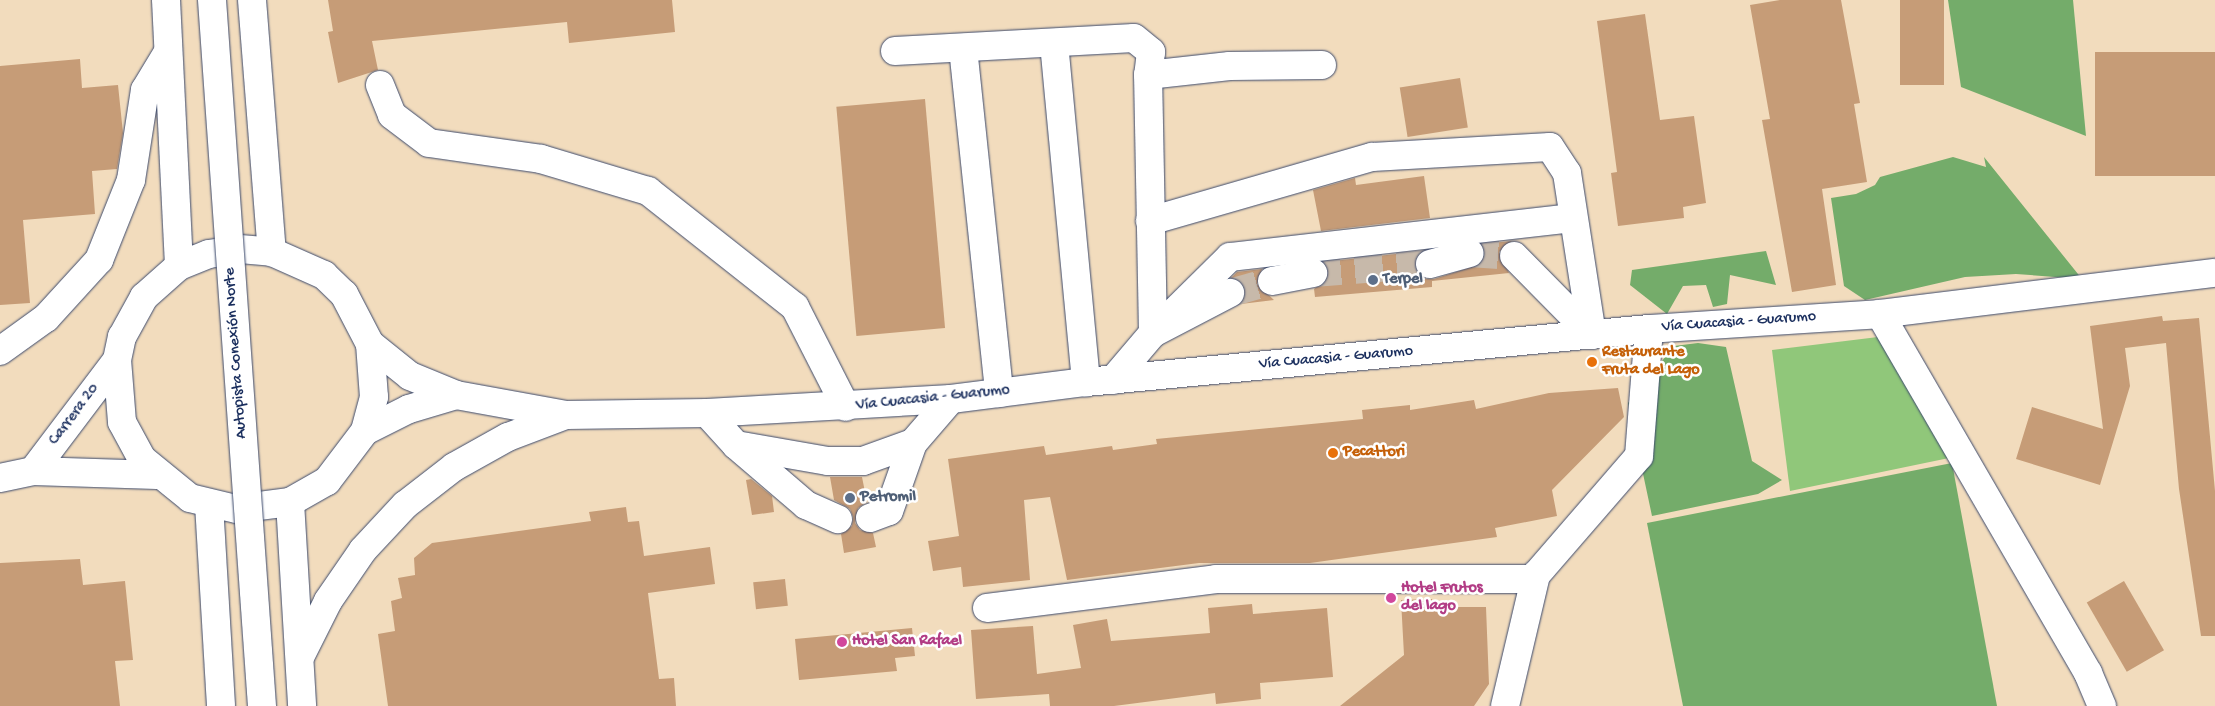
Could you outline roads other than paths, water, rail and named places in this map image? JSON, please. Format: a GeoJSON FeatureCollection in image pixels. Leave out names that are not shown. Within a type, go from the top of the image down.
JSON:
{"type":"FeatureCollection","features":[{"type":"Feature","properties":{"kind":"main road"},"geometry":{"type":"LineString","coordinates":[[166,0],[179,266]]}},
{"type":"Feature","properties":{"kind":"main road","name":"Autopista Conexión Norte"},"geometry":{"type":"LineString","coordinates":[[212,0],[262,706]]}},
{"type":"Feature","properties":{"kind":"main road"},"geometry":{"type":"LineString","coordinates":[[252,0],[272,252]]}},
{"type":"Feature","properties":{"kind":"main road"},"geometry":{"type":"LineString","coordinates":[[895,51],[1134,38],[1151,52],[1148,75],[1153,333]]}},
{"type":"Feature","properties":{"kind":"main road"},"geometry":{"type":"LineString","coordinates":[[1054,43],[1086,382]]}},
{"type":"Feature","properties":{"kind":"main road"},"geometry":{"type":"LineString","coordinates":[[963,48],[999,393]]}},
{"type":"Feature","properties":{"kind":"main road"},"geometry":{"type":"LineString","coordinates":[[0,351],[46,318],[99,260],[131,180],[145,90],[168,52]]}},
{"type":"Feature","properties":{"kind":"main road"},"geometry":{"type":"LineString","coordinates":[[1148,75],[1230,66],[1322,65]]}},
{"type":"Feature","properties":{"kind":"main road"},"geometry":{"type":"LineString","coordinates":[[380,85],[392,115],[429,143],[541,159],[648,190],[795,308],[846,407]]}},
{"type":"Feature","properties":{"kind":"main road"},"geometry":{"type":"LineString","coordinates":[[1150,221],[1372,157],[1550,147],[1567,173],[1572,218],[1592,334]]}},
{"type":"Feature","properties":{"kind":"main road"},"geometry":{"type":"LineString","coordinates":[[1113,380],[1153,333],[1230,257],[1572,218]]}},
{"type":"Feature","properties":{"kind":"main road"},"geometry":{"type":"LineString","coordinates":[[232,250],[272,252],[324,275],[344,294],[370,344],[375,379],[365,431],[327,481],[290,502],[263,509],[209,504],[157,474],[122,422],[117,360],[131,316],[160,280],[179,266],[232,250]]}},
{"type":"Feature","properties":{"kind":"main road"},"geometry":{"type":"LineString","coordinates":[[1430,264],[1470,253]]}},
{"type":"Feature","properties":{"kind":"main road"},"geometry":{"type":"LineString","coordinates":[[1514,256],[1592,334]]}},
{"type":"Feature","properties":{"kind":"main road"},"geometry":{"type":"LineString","coordinates":[[1272,281],[1313,273]]}},
{"type":"Feature","properties":{"kind":"main road","name":"Vía Cuacasia - Guarumo"},"geometry":{"type":"LineString","coordinates":[[370,344],[410,376],[456,395],[566,415],[707,413],[846,407],[951,399],[1086,382],[1592,334],[1880,314],[2215,273]]}},
{"type":"Feature","properties":{"kind":"main road"},"geometry":{"type":"LineString","coordinates":[[1153,333],[1230,293]]}},
{"type":"Feature","properties":{"kind":"main road"},"geometry":{"type":"LineString","coordinates":[[1880,314],[2088,673],[2102,706]]}},
{"type":"Feature","properties":{"kind":"main road"},"geometry":{"type":"LineString","coordinates":[[1505,706],[1534,579],[1638,456],[1649,329]]}},
{"type":"Feature","properties":{"kind":"main road","name":"Carrera 20"},"geometry":{"type":"LineString","coordinates":[[34,471],[117,360]]}},
{"type":"Feature","properties":{"kind":"main road","name":"Vía Cuacasia - Guarumo"},"geometry":{"type":"LineString","coordinates":[[365,431],[408,409],[456,395]]}},
{"type":"Feature","properties":{"kind":"main road"},"geometry":{"type":"LineString","coordinates":[[870,518],[889,511],[913,443],[951,399]]}},
{"type":"Feature","properties":{"kind":"main road"},"geometry":{"type":"LineString","coordinates":[[707,413],[736,446],[806,505],[838,519]]}},
{"type":"Feature","properties":{"kind":"main road"},"geometry":{"type":"LineString","coordinates":[[300,657],[328,601],[358,557],[405,505],[454,467],[508,437],[566,415]]}},
{"type":"Feature","properties":{"kind":"main road"},"geometry":{"type":"LineString","coordinates":[[736,446],[828,461],[863,461],[913,443]]}},
{"type":"Feature","properties":{"kind":"main road","name":"Carrera 20"},"geometry":{"type":"LineString","coordinates":[[0,478],[34,471],[157,474]]}},
{"type":"Feature","properties":{"kind":"main road"},"geometry":{"type":"LineString","coordinates":[[290,502],[302,706]]}},
{"type":"Feature","properties":{"kind":"main road"},"geometry":{"type":"LineString","coordinates":[[209,504],[220,706]]}},
{"type":"Feature","properties":{"kind":"main road"},"geometry":{"type":"LineString","coordinates":[[987,608],[1216,579],[1534,579]]}},
{"type":"Feature","properties":{"kind":"tunnel"},"geometry":{"type":"LineString","coordinates":[[1470,253],[1514,256]]}},
{"type":"Feature","properties":{"kind":"tunnel"},"geometry":{"type":"LineString","coordinates":[[1313,273],[1430,264]]}},
{"type":"Feature","properties":{"kind":"tunnel"},"geometry":{"type":"LineString","coordinates":[[1230,293],[1272,281]]}},
{"type":"Feature","properties":{"kind":"place","name":"Terpel"},"geometry":{"type":"Point","coordinates":[1373,280]}},
{"type":"Feature","properties":{"kind":"place","name":"Restaurante Fruta del Lago"},"geometry":{"type":"Point","coordinates":[1592,362]}},
{"type":"Feature","properties":{"kind":"place","name":"Pecattori"},"geometry":{"type":"Point","coordinates":[1333,453]}},
{"type":"Feature","properties":{"kind":"place","name":"Petromil"},"geometry":{"type":"Point","coordinates":[850,498]}},
{"type":"Feature","properties":{"kind":"place","name":"Hotel Frutos del lago"},"geometry":{"type":"Point","coordinates":[1391,598]}},
{"type":"Feature","properties":{"kind":"place","name":"Hotel San Rafael"},"geometry":{"type":"Point","coordinates":[842,642]}}]}
